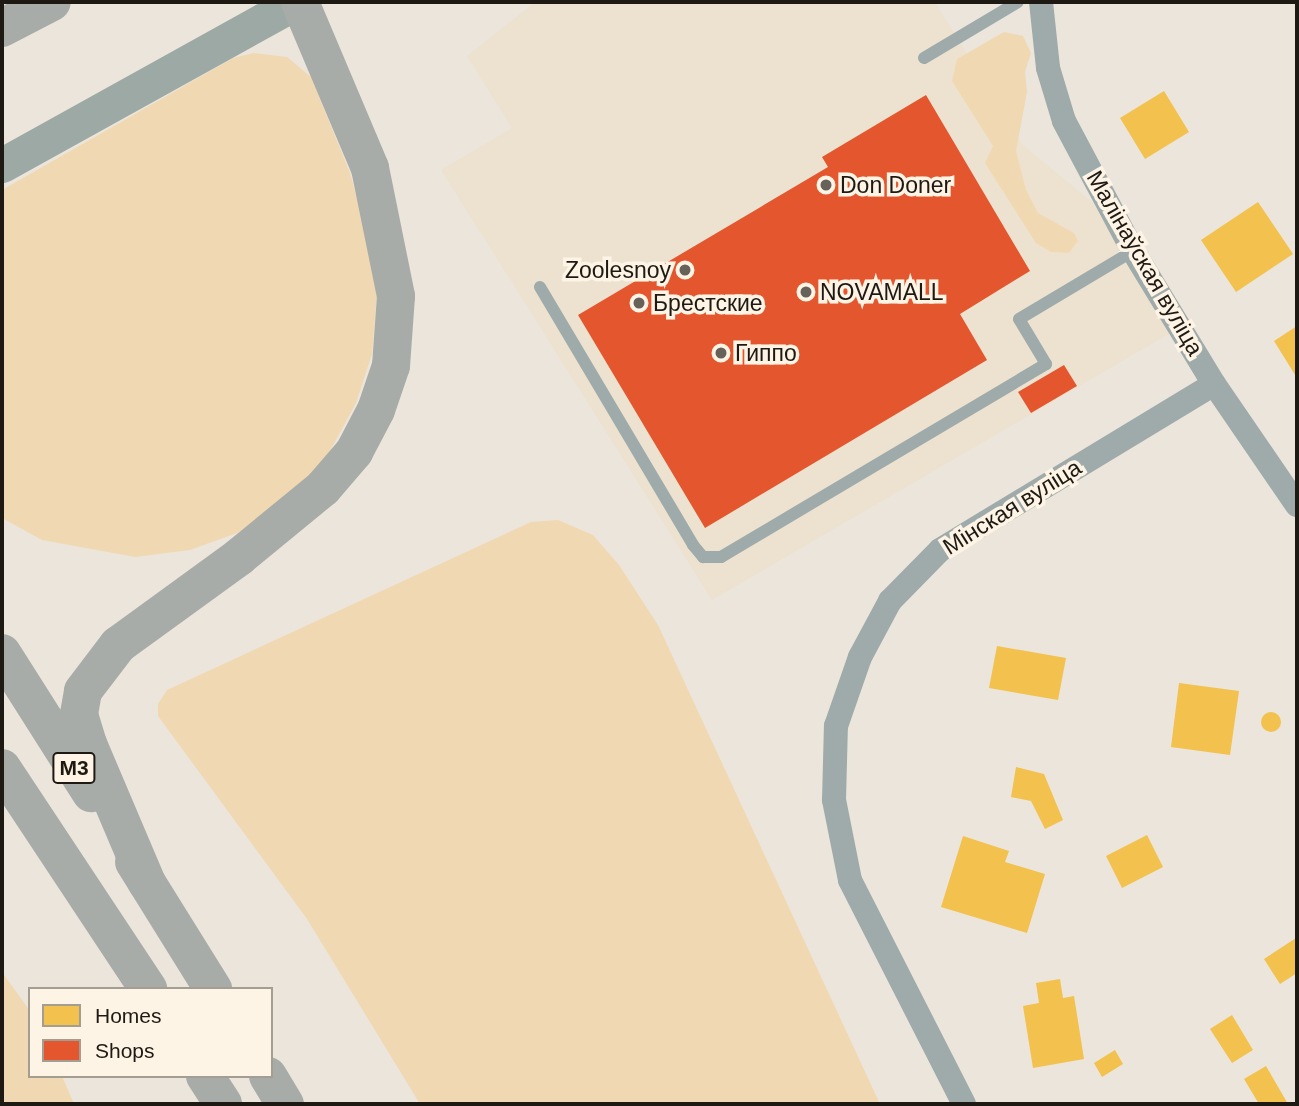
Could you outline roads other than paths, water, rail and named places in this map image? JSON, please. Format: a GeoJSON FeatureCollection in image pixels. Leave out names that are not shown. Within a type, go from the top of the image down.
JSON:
{"type":"FeatureCollection","features":[{"type":"Feature","properties":{"kind":"highway"},"geometry":{"type":"LineString","coordinates":[[11,20],[52,2]]}},
{"type":"Feature","properties":{"kind":"highway"},"geometry":{"type":"LineString","coordinates":[[147,883],[88,744],[79,714],[83,691],[118,645],[239,556],[323,488],[354,452],[376,410],[391,366],[396,296],[374,181],[345,103],[298,2]]}},
{"type":"Feature","properties":{"kind":"highway","name":"М3"},"geometry":{"type":"LineString","coordinates":[[2,653],[212,987]]}},
{"type":"Feature","properties":{"kind":"highway","name":"М3"},"geometry":{"type":"LineString","coordinates":[[2,768],[147,987]]}},
{"type":"Feature","properties":{"kind":"highway"},"geometry":{"type":"LineString","coordinates":[[2,817],[69,870]]}},
{"type":"Feature","properties":{"kind":"highway"},"geometry":{"type":"LineString","coordinates":[[206,1078],[223,1104]]}},
{"type":"Feature","properties":{"kind":"highway"},"geometry":{"type":"LineString","coordinates":[[269,1078],[285,1104]]}},
{"type":"Feature","properties":{"kind":"main road"},"geometry":{"type":"LineString","coordinates":[[2,164],[298,2]]}},
{"type":"Feature","properties":{"kind":"street","name":"Малінаўская вуліца"},"geometry":{"type":"LineString","coordinates":[[1041,2],[1048,68],[1064,121],[1133,251],[1214,384],[1297,505]]}},
{"type":"Feature","properties":{"kind":"street","name":"Мінская вуліца"},"geometry":{"type":"LineString","coordinates":[[964,1104],[850,880],[834,800],[836,726],[860,657],[890,601],[940,550],[1214,384]]}},
{"type":"Feature","properties":{"kind":"lane"},"geometry":{"type":"LineString","coordinates":[[924,58],[1018,2]]}},
{"type":"Feature","properties":{"kind":"lane"},"geometry":{"type":"LineString","coordinates":[[540,286],[693,545],[703,557],[720,557],[1046,365],[1019,318],[1133,251]]}},
{"type":"Feature","properties":{"kind":"place","name":"Don Doner"},"geometry":{"type":"Point","coordinates":[826,185]}},
{"type":"Feature","properties":{"kind":"place","name":"Zoolesnoy"},"geometry":{"type":"Point","coordinates":[685,270]}},
{"type":"Feature","properties":{"kind":"place","name":"NOVAMALL"},"geometry":{"type":"Point","coordinates":[806,292]}},
{"type":"Feature","properties":{"kind":"place","name":"Брестские"},"geometry":{"type":"Point","coordinates":[639,303]}},
{"type":"Feature","properties":{"kind":"place","name":"Гиппо"},"geometry":{"type":"Point","coordinates":[721,353]}}]}
